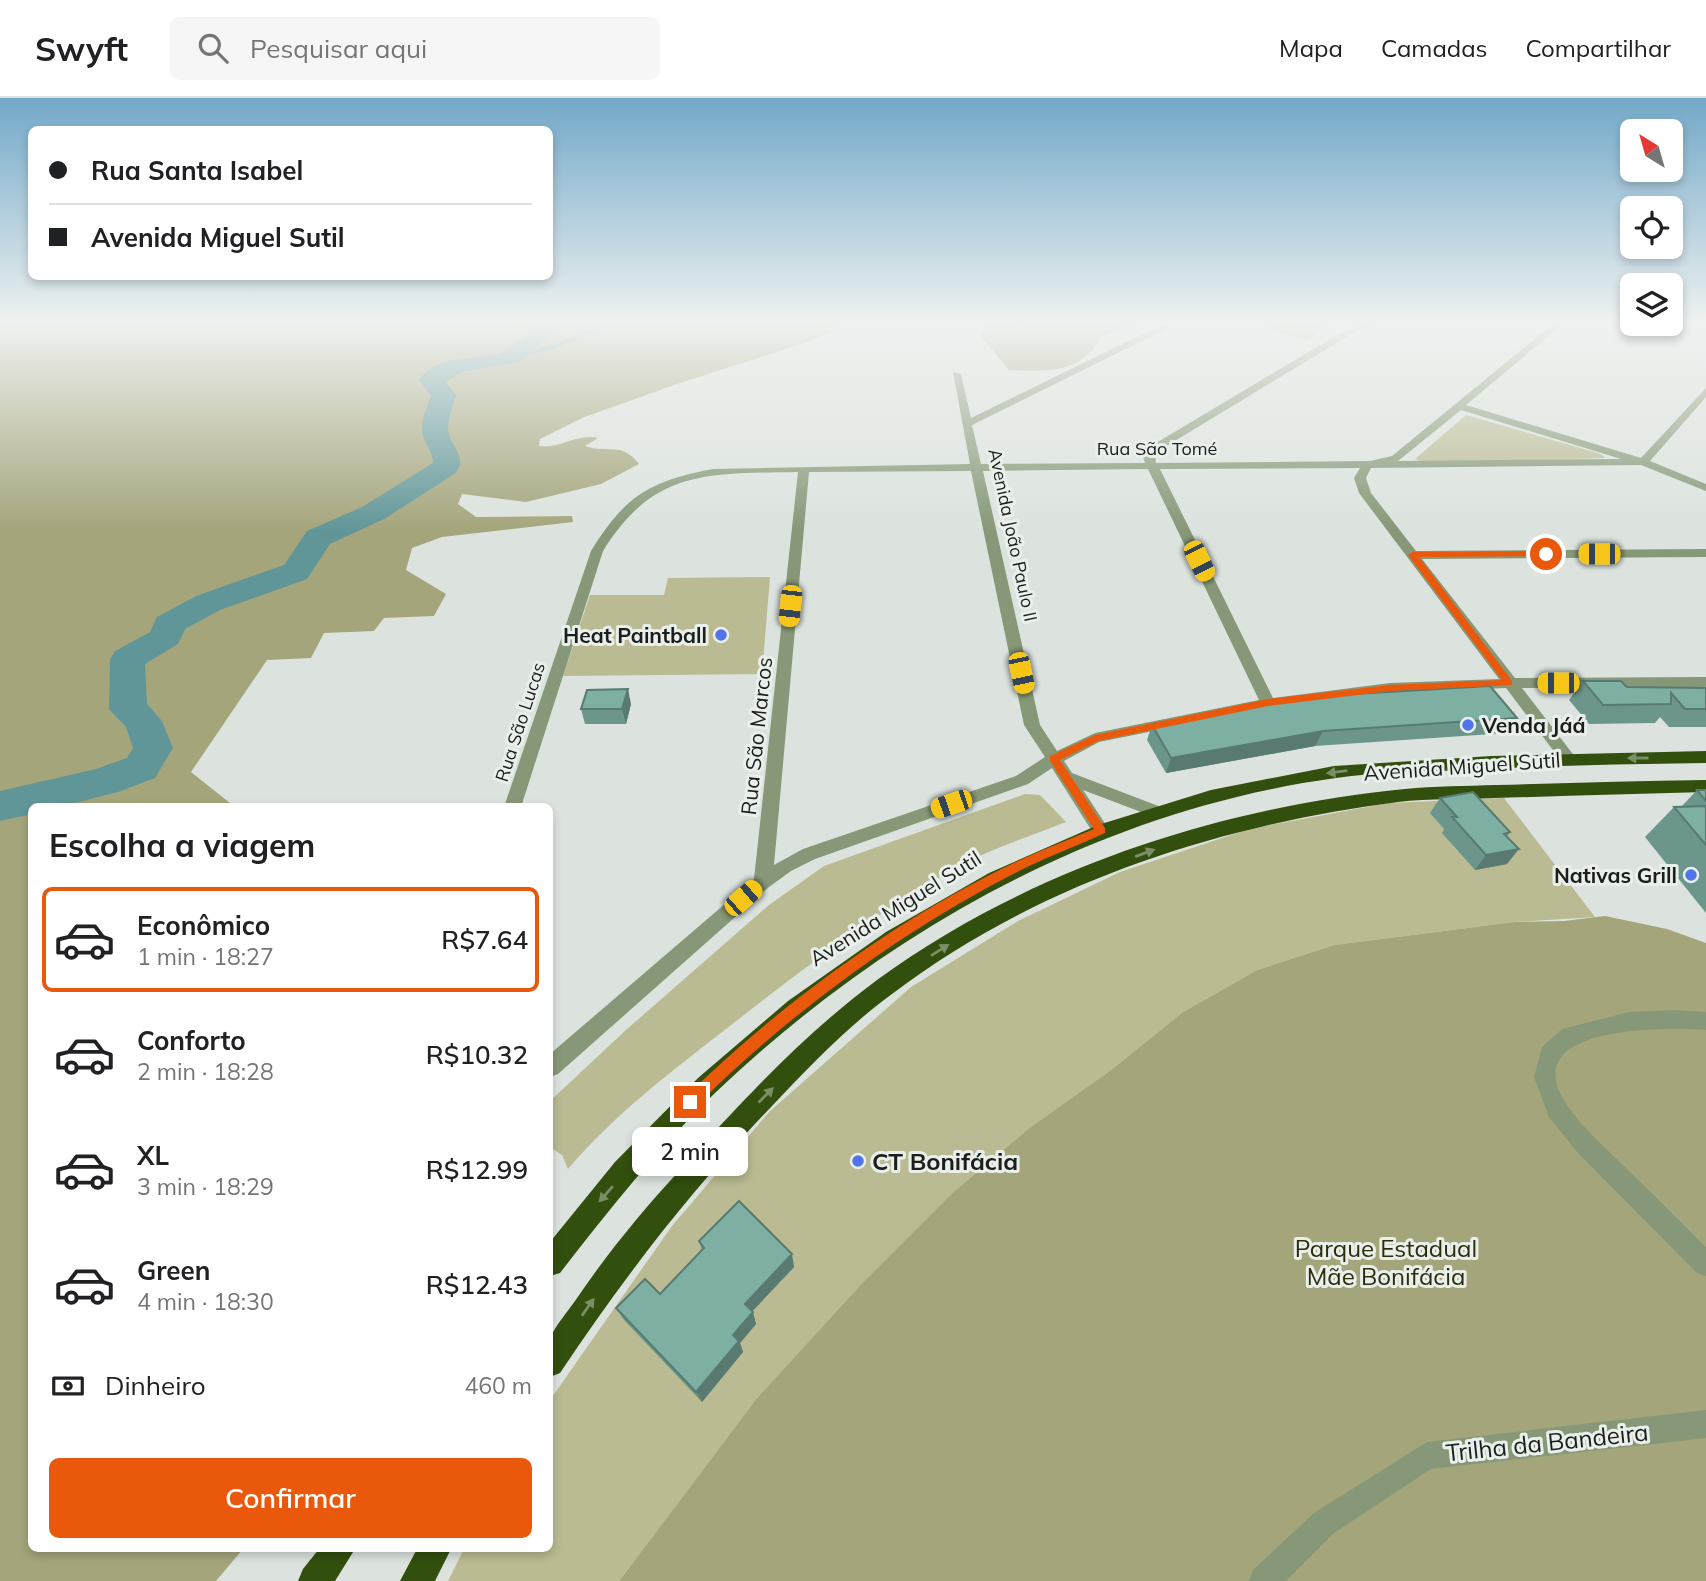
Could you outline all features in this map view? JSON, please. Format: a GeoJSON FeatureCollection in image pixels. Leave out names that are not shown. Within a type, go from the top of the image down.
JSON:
{"type":"FeatureCollection","features":[{"type":"Feature","properties":{"kind":"highway","name":"Avenida Miguel Sutil"},"geometry":{"type":"LineString","coordinates":[[553,1259],[652,1140],[729,1065],[806,1001],[877,950],[952,902],[1024,863],[1155,811],[1279,781],[1333,772],[1568,758],[1706,757]]}},
{"type":"Feature","properties":{"kind":"highway","name":"Avenida Miguel Sutil"},"geometry":{"type":"LineString","coordinates":[[553,1359],[615,1268],[688,1180],[763,1097],[830,1033],[896,978],[966,933],[1038,896],[1162,846],[1232,825],[1298,811],[1400,796],[1706,786]]}},
{"type":"Feature","properties":{"kind":"highway"},"geometry":{"type":"LineString","coordinates":[[315,1581],[337,1552]]}},
{"type":"Feature","properties":{"kind":"highway"},"geometry":{"type":"LineString","coordinates":[[417,1581],[433,1552]]}},
{"type":"Feature","properties":{"kind":"street","name":"Avenida João Paulo II"},"geometry":{"type":"LineString","coordinates":[[960,392],[1032,725],[1101,831]]}},
{"type":"Feature","properties":{"kind":"street"},"geometry":{"type":"LineString","coordinates":[[968,423],[1031,392]]}},
{"type":"Feature","properties":{"kind":"street"},"geometry":{"type":"LineString","coordinates":[[1247,392],[1150,450],[1149,457],[1268,703]]}},
{"type":"Feature","properties":{"kind":"street"},"geometry":{"type":"LineString","coordinates":[[1476,392],[1396,458],[1367,465],[1360,478],[1365,493],[1568,758]]}},
{"type":"Feature","properties":{"kind":"street"},"geometry":{"type":"LineString","coordinates":[[1643,462],[1705,392]]}},
{"type":"Feature","properties":{"kind":"street"},"geometry":{"type":"LineString","coordinates":[[1459,406],[1643,462],[1706,488]]}},
{"type":"Feature","properties":{"kind":"street","name":"Rua São Tomé"},"geometry":{"type":"LineString","coordinates":[[673,481],[716,471],[804,468],[1643,462]]}},
{"type":"Feature","properties":{"kind":"street","name":"Rua São Marcos"},"geometry":{"type":"LineString","coordinates":[[763,882],[804,468]]}},
{"type":"Feature","properties":{"kind":"street","name":"Rua São Lucas"},"geometry":{"type":"LineString","coordinates":[[513,803],[597,551],[609,527],[625,509],[645,494],[673,481]]}},
{"type":"Feature","properties":{"kind":"street"},"geometry":{"type":"LineString","coordinates":[[1413,555],[1706,553]]}},
{"type":"Feature","properties":{"kind":"street"},"geometry":{"type":"LineString","coordinates":[[553,1064],[763,882],[785,866],[808,854],[1022,780],[1054,759],[1095,738],[1268,703],[1390,688],[1509,683],[1706,682]]}},
{"type":"Feature","properties":{"kind":"street"},"geometry":{"type":"LineString","coordinates":[[1068,778],[1155,811]]}},
{"type":"Feature","properties":{"kind":"street"},"geometry":{"type":"LineString","coordinates":[[1706,1021],[1629,1021],[1569,1036],[1549,1054],[1545,1077],[1557,1111],[1586,1145],[1706,1264]]}},
{"type":"Feature","properties":{"kind":"street","name":"Trilha da Bandeira"},"geometry":{"type":"LineString","coordinates":[[1264,1581],[1324,1523],[1427,1456],[1706,1424]]}},
{"type":"Feature","properties":{"kind":"green space"},"geometry":{"type":"Polygon","coordinates":[[[0,392],[654,392],[582,418],[540,439],[539,446],[547,446],[583,438],[598,438],[585,446],[620,450],[639,464],[601,484],[526,502],[462,494],[458,504],[476,517],[572,516],[573,522],[442,537],[412,548],[406,570],[446,594],[434,616],[384,618],[374,631],[324,633],[311,658],[267,660],[191,772],[230,803],[28,803],[28,1552],[240,1552],[216,1581],[0,1581],[0,392]]]}},
{"type":"Feature","properties":{"kind":"green space"},"geometry":{"type":"Polygon","coordinates":[[[1466,415],[1601,454],[1605,458],[1425,463],[1415,459],[1466,415]]]}},
{"type":"Feature","properties":{"kind":"green space"},"geometry":{"type":"Polygon","coordinates":[[[770,577],[762,674],[563,676],[590,595],[664,595],[668,578],[770,577]]]}},
{"type":"Feature","properties":{"kind":"green space"},"geometry":{"type":"Polygon","coordinates":[[[1025,794],[1040,795],[1066,822],[971,860],[899,903],[842,942],[687,1059],[606,1129],[568,1169],[562,1155],[553,1149],[553,1098],[626,1030],[769,905],[824,866],[1025,794]]]}},
{"type":"Feature","properties":{"kind":"green space","name":"CT Bonifácia"},"geometry":{"type":"Polygon","coordinates":[[[1504,798],[1595,917],[1514,922],[1334,945],[1257,970],[1183,1012],[1111,1070],[1028,1129],[951,1194],[865,1280],[757,1398],[619,1581],[448,1581],[462,1552],[553,1552],[553,1396],[672,1226],[769,1112],[911,987],[1018,921],[1120,872],[1249,829],[1388,803],[1504,798]]]}},
{"type":"Feature","properties":{"kind":"green space","name":"Parque Estadual Mãe Bonifácia"},"geometry":{"type":"Polygon","coordinates":[[[1605,916],[1667,929],[1706,943],[1706,1581],[619,1581],[757,1398],[865,1280],[951,1194],[1028,1129],[1111,1070],[1183,1012],[1257,970],[1334,945],[1514,922],[1564,921],[1605,916]]]}},
{"type":"Feature","properties":{"kind":"building"},"geometry":{"type":"Polygon","coordinates":[[[1583,681],[1621,681],[1627,687],[1706,688],[1706,709],[1685,709],[1671,693],[1671,704],[1603,705],[1583,681]]]}},
{"type":"Feature","properties":{"kind":"building"},"geometry":{"type":"Polygon","coordinates":[[[1490,686],[1517,718],[1323,731],[1171,758],[1152,725],[1302,697],[1490,686]]]}},
{"type":"Feature","properties":{"kind":"building"},"geometry":{"type":"Polygon","coordinates":[[[628,689],[622,709],[581,709],[587,690],[628,689]]]}},
{"type":"Feature","properties":{"kind":"building"},"geometry":{"type":"Polygon","coordinates":[[[1697,790],[1706,790],[1706,801],[1697,790]]]}},
{"type":"Feature","properties":{"kind":"building"},"geometry":{"type":"Polygon","coordinates":[[[1473,792],[1510,832],[1504,834],[1519,849],[1486,855],[1452,817],[1457,817],[1440,798],[1473,792]]]}},
{"type":"Feature","properties":{"kind":"building"},"geometry":{"type":"Polygon","coordinates":[[[1706,806],[1706,845],[1674,807],[1706,806]]]}},
{"type":"Feature","properties":{"kind":"building"},"geometry":{"type":"Polygon","coordinates":[[[739,1201],[792,1254],[745,1304],[753,1312],[733,1335],[739,1341],[696,1392],[616,1308],[645,1279],[660,1294],[704,1248],[699,1241],[739,1201]]]}},
{"type":"Feature","properties":{"kind":"waterway"},"geometry":{"type":"LineString","coordinates":[[0,806],[103,782],[141,768],[153,748],[143,721],[128,709],[128,659],[166,637],[169,624],[208,603],[296,572],[318,538],[373,513],[446,467],[445,453],[435,430],[444,395],[442,392]]}},
{"type":"Feature","properties":{"kind":"place","name":"Heat Paintball"},"geometry":{"type":"Point","coordinates":[721,635]}},
{"type":"Feature","properties":{"kind":"place","name":"Venda Jáá"},"geometry":{"type":"Point","coordinates":[1468,725]}},
{"type":"Feature","properties":{"kind":"place","name":"Nativas Grill"},"geometry":{"type":"Point","coordinates":[1691,875]}},
{"type":"Feature","properties":{"kind":"place","name":"CT Bonifácia"},"geometry":{"type":"Point","coordinates":[858,1161]}},
{"type":"Feature","properties":{"kind":"route"},"geometry":{"type":"LineString","coordinates":[[690,1102],[729,1065],[806,1001],[877,950],[952,902],[1024,863],[1101,831],[1054,759],[1095,738],[1268,703],[1390,688],[1509,683],[1413,555],[1546,554]]}}]}
